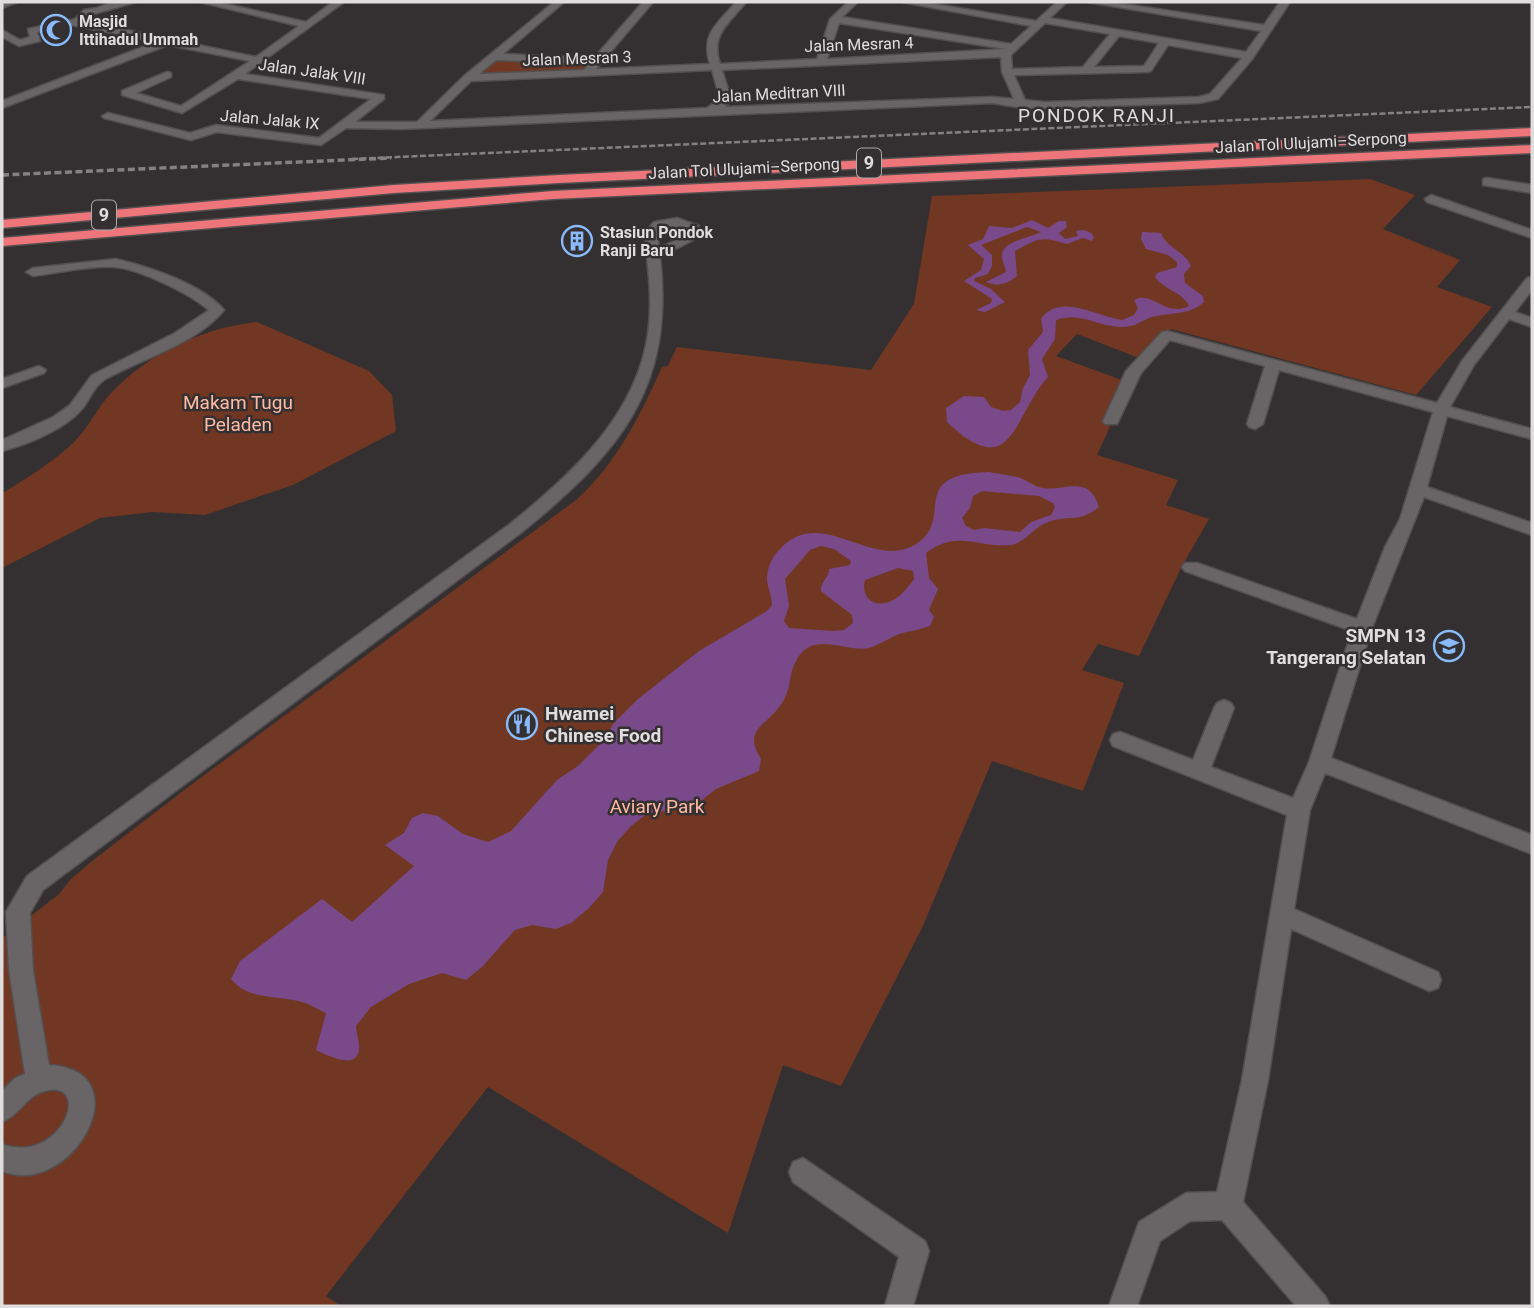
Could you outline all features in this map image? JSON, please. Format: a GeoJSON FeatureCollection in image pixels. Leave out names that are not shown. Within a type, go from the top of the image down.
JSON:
{"type":"FeatureCollection","features":[{"type":"Feature","properties":{"kind":"highway","name":"Jalan Tol Ulujami–Serpong"},"geometry":{"type":"LineString","coordinates":[[2,225],[381,190],[559,179],[1532,132]]}},
{"type":"Feature","properties":{"kind":"highway","name":"Jalan Tol Ulujami–Serpong"},"geometry":{"type":"LineString","coordinates":[[2,242],[553,195],[1532,149]]}},
{"type":"Feature","properties":{"kind":"street"},"geometry":{"type":"LineString","coordinates":[[2,5],[12,2]]}},
{"type":"Feature","properties":{"kind":"street"},"geometry":{"type":"LineString","coordinates":[[76,23],[86,12],[131,2]]}},
{"type":"Feature","properties":{"kind":"street"},"geometry":{"type":"LineString","coordinates":[[205,2],[308,25]]}},
{"type":"Feature","properties":{"kind":"street"},"geometry":{"type":"LineString","coordinates":[[167,75],[125,93],[182,110],[236,76],[339,2]]}},
{"type":"Feature","properties":{"kind":"street"},"geometry":{"type":"LineString","coordinates":[[420,125],[468,78],[559,2]]}},
{"type":"Feature","properties":{"kind":"street"},"geometry":{"type":"LineString","coordinates":[[588,72],[649,2]]}},
{"type":"Feature","properties":{"kind":"street"},"geometry":{"type":"LineString","coordinates":[[704,112],[721,105],[726,99],[710,49],[715,32],[741,2]]}},
{"type":"Feature","properties":{"kind":"street"},"geometry":{"type":"LineString","coordinates":[[821,62],[835,19],[853,2]]}},
{"type":"Feature","properties":{"kind":"street"},"geometry":{"type":"LineString","coordinates":[[907,2],[1249,56],[1268,29],[1280,3]]}},
{"type":"Feature","properties":{"kind":"street"},"geometry":{"type":"LineString","coordinates":[[1022,105],[1007,72],[1006,54],[1062,2]]}},
{"type":"Feature","properties":{"kind":"street"},"geometry":{"type":"LineString","coordinates":[[1093,2],[1268,29]]}},
{"type":"Feature","properties":{"kind":"street"},"geometry":{"type":"LineString","coordinates":[[835,19],[1016,47]]}},
{"type":"Feature","properties":{"kind":"street"},"geometry":{"type":"LineString","coordinates":[[2,33],[19,43],[36,39],[31,31],[76,23],[258,60]]}},
{"type":"Feature","properties":{"kind":"street"},"geometry":{"type":"LineString","coordinates":[[1086,70],[1116,33]]}},
{"type":"Feature","properties":{"kind":"street"},"geometry":{"type":"LineString","coordinates":[[4,103],[169,41]]}},
{"type":"Feature","properties":{"kind":"street"},"geometry":{"type":"LineString","coordinates":[[1149,68],[1166,41]]}},
{"type":"Feature","properties":{"kind":"street","name":"Jalan Mesran 4"},"geometry":{"type":"LineString","coordinates":[[714,66],[1006,54]]}},
{"type":"Feature","properties":{"kind":"street","name":"Jalan Meditran VIII"},"geometry":{"type":"LineString","coordinates":[[345,125],[420,125],[992,100],[1022,105],[1199,100],[1214,97],[1249,56]]}},
{"type":"Feature","properties":{"kind":"street","name":"Jalan Mesran 3"},"geometry":{"type":"LineString","coordinates":[[493,57],[671,64],[687,67]]}},
{"type":"Feature","properties":{"kind":"street"},"geometry":{"type":"LineString","coordinates":[[1096,58],[1149,68]]}},
{"type":"Feature","properties":{"kind":"street","name":"Jalan Mesran 3"},"geometry":{"type":"LineString","coordinates":[[468,78],[714,66]]}},
{"type":"Feature","properties":{"kind":"street"},"geometry":{"type":"LineString","coordinates":[[1007,72],[1149,68]]}},
{"type":"Feature","properties":{"kind":"street","name":"Jalan Jalak VIII"},"geometry":{"type":"LineString","coordinates":[[236,76],[380,97],[345,125]]}},
{"type":"Feature","properties":{"kind":"street"},"geometry":{"type":"LineString","coordinates":[[726,94],[765,108]]}},
{"type":"Feature","properties":{"kind":"street","name":"Jalan Jalak IX"},"geometry":{"type":"LineString","coordinates":[[108,116],[191,137],[216,128],[321,142],[345,125]]}},
{"type":"Feature","properties":{"kind":"street"},"geometry":{"type":"LineString","coordinates":[[1487,182],[1532,189]]}},
{"type":"Feature","properties":{"kind":"street"},"geometry":{"type":"LineString","coordinates":[[1431,199],[1532,234]]}},
{"type":"Feature","properties":{"kind":"street"},"geometry":{"type":"LineString","coordinates":[[39,1080],[21,970],[18,912],[35,883],[516,528],[562,491],[590,464],[619,424],[642,380],[654,337],[656,308],[651,246],[652,229],[670,222],[684,223],[694,229],[694,233],[682,243],[651,246]]}},
{"type":"Feature","properties":{"kind":"street"},"geometry":{"type":"LineString","coordinates":[[2,446],[62,417],[77,406],[87,385],[97,377],[196,327],[213,316],[217,310],[202,297],[146,272],[116,264],[33,272]]}},
{"type":"Feature","properties":{"kind":"street"},"geometry":{"type":"LineString","coordinates":[[1228,1206],[1255,1080],[1299,810],[1319,762],[1363,628],[1394,547],[1409,519],[1442,408],[1467,364],[1532,281]]}},
{"type":"Feature","properties":{"kind":"street"},"geometry":{"type":"LineString","coordinates":[[1508,314],[1532,323]]}},
{"type":"Feature","properties":{"kind":"street"},"geometry":{"type":"LineString","coordinates":[[1111,421],[1134,371],[1167,335],[1532,434]]}},
{"type":"Feature","properties":{"kind":"street"},"geometry":{"type":"LineString","coordinates":[[1255,424],[1274,363]]}},
{"type":"Feature","properties":{"kind":"street"},"geometry":{"type":"LineString","coordinates":[[2,384],[39,370]]}},
{"type":"Feature","properties":{"kind":"street"},"geometry":{"type":"LineString","coordinates":[[1417,489],[1532,528]]}},
{"type":"Feature","properties":{"kind":"street"},"geometry":{"type":"LineString","coordinates":[[1191,568],[1363,628]]}},
{"type":"Feature","properties":{"kind":"street"},"geometry":{"type":"LineString","coordinates":[[1199,771],[1224,708]]}},
{"type":"Feature","properties":{"kind":"street"},"geometry":{"type":"LineString","coordinates":[[1120,740],[1299,810]]}},
{"type":"Feature","properties":{"kind":"street"},"geometry":{"type":"LineString","coordinates":[[1319,762],[1532,845]]}},
{"type":"Feature","properties":{"kind":"street"},"geometry":{"type":"LineString","coordinates":[[1282,914],[1429,980]]}},
{"type":"Feature","properties":{"kind":"street"},"geometry":{"type":"LineString","coordinates":[[2,1109],[23,1087],[54,1077],[68,1079],[78,1086],[83,1096],[79,1125],[54,1151],[38,1160],[8,1165]]}},
{"type":"Feature","properties":{"kind":"street"},"geometry":{"type":"LineString","coordinates":[[803,1172],[915,1251],[899,1306]]}},
{"type":"Feature","properties":{"kind":"street"},"geometry":{"type":"LineString","coordinates":[[1123,1306],[1149,1233],[1186,1207],[1228,1206]]}},
{"type":"Feature","properties":{"kind":"street"},"geometry":{"type":"LineString","coordinates":[[1228,1206],[1315,1306]]}},
{"type":"Feature","properties":{"kind":"green space"},"geometry":{"type":"Polygon","coordinates":[[[495,58],[592,63],[584,71],[472,76],[495,58]]]}},
{"type":"Feature","properties":{"kind":"green space","name":"Aviary Park"},"geometry":{"type":"Polygon","coordinates":[[[1370,179],[1415,195],[1383,229],[1460,260],[1437,287],[1492,307],[1416,395],[1171,329],[1144,360],[1077,334],[1056,356],[1130,383],[1097,455],[1178,480],[1166,505],[1209,519],[1182,566],[1139,656],[1098,644],[1082,670],[1124,683],[1083,791],[992,761],[922,928],[841,1086],[783,1065],[728,1233],[488,1087],[326,1296],[341,1306],[2,1306],[2,938],[58,895],[71,879],[92,861],[191,785],[576,500],[604,471],[615,455],[636,421],[662,367],[668,366],[677,347],[871,370],[914,304],[932,196],[1370,179]]]}},
{"type":"Feature","properties":{"kind":"green space","name":"Makam Tugu Peladen"},"geometry":{"type":"Polygon","coordinates":[[[257,322],[369,371],[392,395],[396,431],[293,485],[205,515],[153,512],[100,518],[2,568],[2,493],[40,469],[69,446],[81,435],[111,393],[143,366],[197,337],[216,330],[257,322]]]}},
{"type":"Feature","properties":{"kind":"shaded area"},"geometry":{"type":"Polygon","coordinates":[[[1032,220],[1048,228],[1059,221],[1066,221],[1067,227],[1059,233],[1065,239],[1078,236],[1076,231],[1081,230],[1094,237],[1092,241],[1083,238],[1067,244],[1045,239],[1030,243],[1015,251],[1017,276],[1006,283],[998,284],[986,282],[1006,272],[1003,250],[1012,243],[1041,232],[1027,227],[981,245],[992,255],[992,266],[988,274],[975,278],[974,281],[991,289],[1005,302],[985,312],[976,310],[991,303],[992,299],[964,281],[981,270],[984,259],[968,245],[983,239],[989,226],[1012,228],[1032,220]]]}},
{"type":"Feature","properties":{"kind":"shaded area"},"geometry":{"type":"Polygon","coordinates":[[[1142,232],[1161,233],[1188,261],[1191,266],[1184,274],[1185,283],[1203,296],[1204,302],[1186,312],[1152,317],[1125,327],[1073,317],[1056,320],[1055,339],[1042,359],[1048,377],[1009,437],[999,445],[986,447],[969,440],[947,422],[946,408],[964,396],[984,397],[991,407],[1003,411],[1011,410],[1020,402],[1030,375],[1028,350],[1043,332],[1041,319],[1049,311],[1058,307],[1079,308],[1122,320],[1134,315],[1138,308],[1134,300],[1141,298],[1173,309],[1189,306],[1182,297],[1155,277],[1157,273],[1177,267],[1177,262],[1168,255],[1146,249],[1141,239],[1142,232]]]}},
{"type":"Feature","properties":{"kind":"shaded area"},"geometry":{"type":"Polygon","coordinates":[[[989,472],[1024,479],[1043,488],[1082,487],[1095,497],[1099,507],[1079,517],[1048,522],[1016,544],[948,542],[926,553],[929,578],[938,589],[929,610],[934,617],[930,626],[899,634],[869,648],[820,644],[803,651],[796,661],[784,700],[755,735],[756,749],[761,759],[759,771],[716,789],[692,808],[648,813],[631,826],[617,842],[608,860],[603,892],[571,923],[556,929],[532,925],[515,930],[482,967],[466,980],[442,973],[409,984],[371,1007],[356,1026],[359,1046],[357,1056],[348,1060],[334,1058],[316,1050],[326,1013],[295,1000],[247,991],[231,979],[240,961],[322,899],[352,922],[414,866],[385,845],[404,833],[412,818],[423,813],[438,816],[463,834],[488,842],[511,831],[557,780],[578,766],[606,738],[613,724],[638,699],[699,651],[767,611],[772,605],[767,579],[770,563],[779,550],[795,537],[812,533],[829,535],[882,550],[899,550],[916,544],[927,534],[940,489],[948,481],[963,475],[989,472]],[[982,491],[973,496],[970,508],[962,518],[966,526],[974,530],[984,528],[1020,532],[1031,522],[1051,515],[1055,507],[1053,503],[1039,496],[982,491]],[[821,546],[810,550],[785,579],[789,606],[784,621],[789,628],[844,630],[853,623],[852,615],[821,591],[821,588],[829,569],[850,565],[851,561],[834,549],[821,546]],[[898,568],[865,580],[865,593],[868,598],[882,603],[898,597],[914,579],[913,571],[898,568]]]}},
{"type":"Feature","properties":{"kind":"railway"},"geometry":{"type":"LineString","coordinates":[[352,159],[1532,107]]}},
{"type":"Feature","properties":{"kind":"railway"},"geometry":{"type":"LineString","coordinates":[[2,175],[391,158]]}},
{"type":"Feature","properties":{"kind":"place","name":"Masjid Ittihadul Ummah"},"geometry":{"type":"Point","coordinates":[56,30]}},
{"type":"Feature","properties":{"kind":"place","name":"Stasiun Pondok Ranji Baru"},"geometry":{"type":"Point","coordinates":[577,241]}},
{"type":"Feature","properties":{"kind":"place","name":"SMPN 13 Tangerang Selatan"},"geometry":{"type":"Point","coordinates":[1449,646]}},
{"type":"Feature","properties":{"kind":"place","name":"Hwamei Chinese Food"},"geometry":{"type":"Point","coordinates":[522,724]}},
{"type":"Feature","properties":{"kind":"district","name":"PONDOK RANJI"},"geometry":{"type":"Point","coordinates":[1097,115]}}]}
